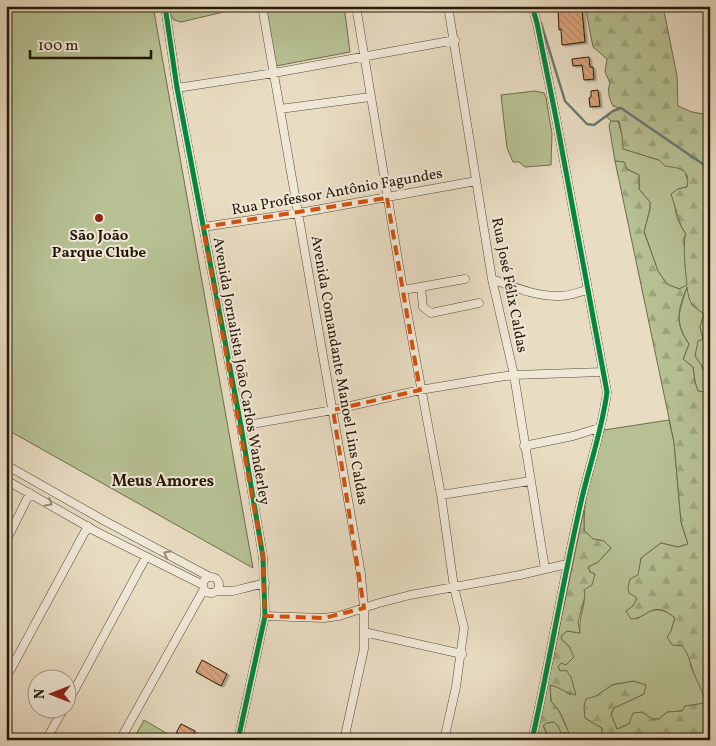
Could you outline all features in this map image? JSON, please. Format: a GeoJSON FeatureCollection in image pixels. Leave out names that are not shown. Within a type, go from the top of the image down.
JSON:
{"type":"FeatureCollection","features":[{"type":"Feature","properties":{"kind":"street","name":"Avenida Jornalista João Carlos Wanderley"},"geometry":{"type":"LineString","coordinates":[[165,6],[177,88],[241,426],[263,557],[266,616],[238,740]]}},
{"type":"Feature","properties":{"kind":"street","name":"Avenida Comandante Manoel Lins Caldas"},"geometry":{"type":"LineString","coordinates":[[262,6],[361,574],[364,608],[364,649],[344,740]]}},
{"type":"Feature","properties":{"kind":"street"},"geometry":{"type":"LineString","coordinates":[[356,6],[363,58],[420,390],[441,495],[454,587],[464,628],[462,654],[444,740]]}},
{"type":"Feature","properties":{"kind":"street","name":"Rua José Félix Caldas"},"geometry":{"type":"LineString","coordinates":[[448,6],[455,40],[492,279],[514,375],[545,569]]}},
{"type":"Feature","properties":{"kind":"street"},"geometry":{"type":"LineString","coordinates":[[532,6],[556,118],[607,392],[567,564],[532,740]]}},
{"type":"Feature","properties":{"kind":"street"},"geometry":{"type":"LineString","coordinates":[[177,88],[363,58],[455,40]]}},
{"type":"Feature","properties":{"kind":"street"},"geometry":{"type":"LineString","coordinates":[[280,109],[370,97]]}},
{"type":"Feature","properties":{"kind":"street","name":"Rua Professor Antônio Fagundes"},"geometry":{"type":"LineString","coordinates":[[203,227],[299,214],[476,181]]}},
{"type":"Feature","properties":{"kind":"street"},"geometry":{"type":"LineString","coordinates":[[403,290],[465,279]]}},
{"type":"Feature","properties":{"kind":"street"},"geometry":{"type":"LineString","coordinates":[[492,279],[528,292],[551,296],[571,295],[587,290]]}},
{"type":"Feature","properties":{"kind":"street"},"geometry":{"type":"LineString","coordinates":[[421,287],[424,307],[427,312],[431,313],[479,303]]}},
{"type":"Feature","properties":{"kind":"street"},"geometry":{"type":"LineString","coordinates":[[241,426],[333,410],[420,390],[514,375],[603,372]]}},
{"type":"Feature","properties":{"kind":"street"},"geometry":{"type":"LineString","coordinates":[[524,446],[573,436],[599,428]]}},
{"type":"Feature","properties":{"kind":"street"},"geometry":{"type":"LineString","coordinates":[[6,466],[219,581],[217,591]]}},
{"type":"Feature","properties":{"kind":"street"},"geometry":{"type":"LineString","coordinates":[[6,480],[97,532],[203,587],[208,593],[233,591],[265,583]]}},
{"type":"Feature","properties":{"kind":"street"},"geometry":{"type":"LineString","coordinates":[[441,495],[530,481]]}},
{"type":"Feature","properties":{"kind":"street"},"geometry":{"type":"LineString","coordinates":[[6,541],[30,493]]}},
{"type":"Feature","properties":{"kind":"street"},"geometry":{"type":"LineString","coordinates":[[79,520],[86,510]]}},
{"type":"Feature","properties":{"kind":"street"},"geometry":{"type":"LineString","coordinates":[[97,532],[103,520]]}},
{"type":"Feature","properties":{"kind":"street"},"geometry":{"type":"LineString","coordinates":[[6,678],[88,526]]}},
{"type":"Feature","properties":{"kind":"street"},"geometry":{"type":"LineString","coordinates":[[78,683],[146,557]]}},
{"type":"Feature","properties":{"kind":"street"},"geometry":{"type":"LineString","coordinates":[[266,616],[324,618],[339,616],[401,597],[520,575],[567,564]]}},
{"type":"Feature","properties":{"kind":"street"},"geometry":{"type":"LineString","coordinates":[[120,740],[203,587],[205,580],[210,577]]}},
{"type":"Feature","properties":{"kind":"street"},"geometry":{"type":"LineString","coordinates":[[364,632],[462,654]]}},
{"type":"Feature","properties":{"kind":"street"},"geometry":{"type":"LineString","coordinates":[[46,740],[58,718]]}},
{"type":"Feature","properties":{"kind":"highlighted area"},"geometry":{"type":"Polygon","coordinates":[[[387,198],[420,390],[333,410],[364,608],[324,618],[265,616],[263,557],[203,227],[387,198]]]}},
{"type":"Feature","properties":{"kind":"green space","name":"São João Parque Clube"},"geometry":{"type":"Polygon","coordinates":[[[6,6],[153,6],[253,568],[6,429],[6,6]]]}},
{"type":"Feature","properties":{"kind":"green space"},"geometry":{"type":"Polygon","coordinates":[[[168,6],[249,6],[181,22],[174,20],[168,6]]]}},
{"type":"Feature","properties":{"kind":"green space"},"geometry":{"type":"Polygon","coordinates":[[[266,6],[344,6],[350,52],[276,66],[266,6]]]}},
{"type":"Feature","properties":{"kind":"green space"},"geometry":{"type":"Polygon","coordinates":[[[585,6],[663,6],[677,76],[678,106],[692,112],[710,115],[710,232],[706,235],[710,253],[710,378],[695,356],[698,341],[703,339],[700,327],[704,314],[691,303],[687,287],[681,303],[679,323],[689,344],[683,359],[693,367],[698,391],[710,393],[710,740],[602,740],[602,728],[585,718],[584,706],[586,699],[596,696],[612,685],[634,681],[646,685],[644,694],[614,708],[611,714],[617,729],[629,724],[633,713],[642,712],[652,719],[659,719],[667,712],[682,711],[685,706],[705,703],[687,653],[682,646],[672,645],[667,637],[675,618],[667,612],[655,610],[631,619],[626,611],[633,606],[637,598],[629,593],[628,588],[630,579],[638,575],[641,558],[661,543],[678,547],[688,544],[681,522],[674,442],[615,161],[624,162],[627,169],[639,175],[639,189],[650,202],[644,232],[658,271],[667,284],[679,289],[687,285],[684,251],[686,234],[681,226],[671,194],[678,189],[687,187],[688,181],[687,176],[682,170],[665,166],[659,160],[623,149],[619,121],[611,121],[607,117],[619,108],[613,106],[610,97],[610,83],[605,72],[607,59],[593,47],[585,6]]]}},
{"type":"Feature","properties":{"kind":"green space"},"geometry":{"type":"Polygon","coordinates":[[[535,91],[544,93],[546,98],[552,134],[551,165],[525,167],[519,162],[513,162],[507,148],[501,95],[535,91]]]}},
{"type":"Feature","properties":{"kind":"green space"},"geometry":{"type":"Polygon","coordinates":[[[611,121],[618,121],[624,149],[659,160],[673,167],[680,167],[685,171],[688,182],[687,187],[678,189],[675,202],[676,212],[686,234],[683,240],[686,253],[685,265],[692,305],[704,314],[700,327],[703,339],[702,369],[710,378],[710,393],[698,391],[693,367],[683,359],[689,344],[681,328],[679,316],[687,286],[679,289],[667,284],[658,271],[644,231],[650,202],[639,189],[639,175],[627,169],[624,162],[615,161],[609,125],[611,121]]]}},
{"type":"Feature","properties":{"kind":"green space"},"geometry":{"type":"Polygon","coordinates":[[[669,420],[674,442],[681,522],[688,544],[678,547],[661,543],[641,558],[637,598],[633,606],[637,619],[656,610],[661,610],[675,618],[671,631],[689,654],[691,667],[704,694],[705,704],[685,706],[682,711],[667,712],[659,719],[652,719],[642,712],[629,724],[617,729],[611,714],[614,708],[644,694],[634,681],[612,685],[596,697],[585,718],[602,728],[602,740],[550,740],[543,725],[554,722],[558,726],[566,725],[551,701],[550,685],[560,687],[570,695],[572,683],[571,677],[560,671],[558,667],[569,646],[562,640],[561,636],[567,631],[580,633],[584,590],[595,574],[590,572],[588,567],[598,562],[611,548],[604,541],[593,539],[584,530],[587,492],[604,430],[669,420]]]}},
{"type":"Feature","properties":{"kind":"green space"},"geometry":{"type":"Polygon","coordinates":[[[584,510],[584,530],[593,539],[604,541],[611,548],[598,562],[588,567],[590,572],[595,574],[592,585],[584,590],[585,596],[578,622],[580,633],[567,631],[561,636],[562,640],[569,646],[574,657],[566,665],[561,663],[558,667],[560,671],[566,670],[571,677],[576,695],[550,685],[551,701],[559,711],[569,733],[561,733],[554,722],[547,723],[543,726],[550,740],[536,740],[584,510]]]}},
{"type":"Feature","properties":{"kind":"green space"},"geometry":{"type":"Polygon","coordinates":[[[144,720],[178,740],[133,740],[144,720]]]}},
{"type":"Feature","properties":{"kind":"building"},"geometry":{"type":"Polygon","coordinates":[[[558,6],[579,6],[579,10],[582,10],[585,42],[562,45],[558,6]]]}},
{"type":"Feature","properties":{"kind":"building"},"geometry":{"type":"Polygon","coordinates":[[[589,57],[590,67],[593,67],[594,79],[584,80],[582,65],[573,66],[572,59],[589,57]]]}},
{"type":"Feature","properties":{"kind":"building"},"geometry":{"type":"Polygon","coordinates":[[[598,90],[600,106],[590,107],[589,98],[591,97],[591,91],[598,90]]]}},
{"type":"Feature","properties":{"kind":"building"},"geometry":{"type":"Polygon","coordinates":[[[202,660],[227,674],[221,686],[196,672],[202,660]]]}},
{"type":"Feature","properties":{"kind":"building"},"geometry":{"type":"Polygon","coordinates":[[[181,724],[195,731],[190,740],[176,733],[181,724]]]}},
{"type":"Feature","properties":{"kind":"waterway"},"geometry":{"type":"LineString","coordinates":[[541,23],[565,101],[587,124],[594,125],[613,111],[621,108],[710,169]]}},
{"type":"Feature","properties":{"kind":"cycle path"},"geometry":{"type":"LineString","coordinates":[[165,6],[177,88],[241,426],[263,557],[265,616],[238,740]]}},
{"type":"Feature","properties":{"kind":"cycle path"},"geometry":{"type":"LineString","coordinates":[[532,6],[556,118],[607,392],[602,422],[582,496],[532,740]]}},
{"type":"Feature","properties":{"kind":"place","name":"São João Parque Clube"},"geometry":{"type":"Point","coordinates":[99,218]}},
{"type":"Feature","properties":{"kind":"district","name":"Meus Amores"},"geometry":{"type":"Point","coordinates":[163,480]}}]}
